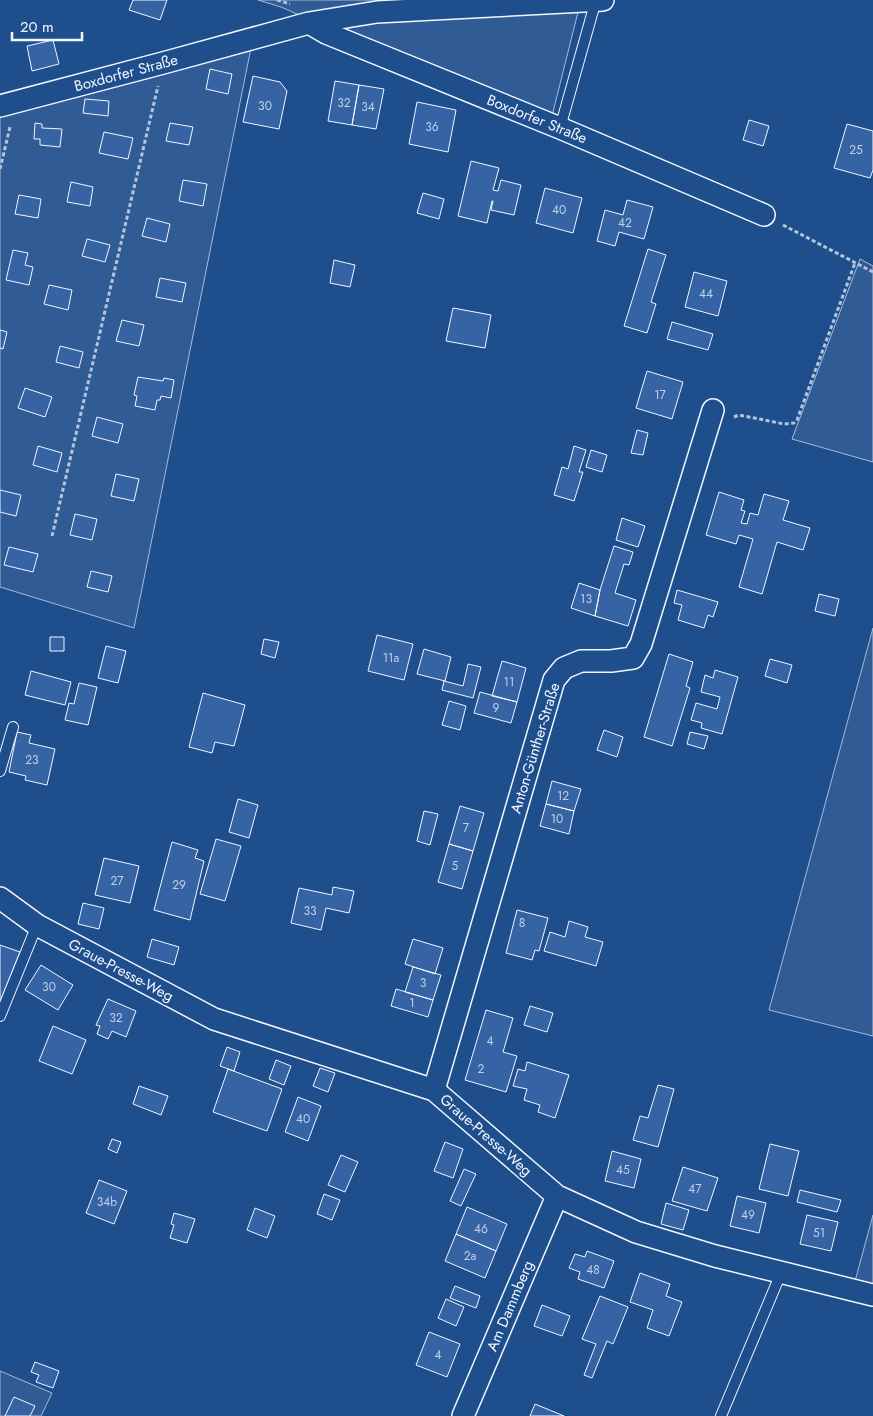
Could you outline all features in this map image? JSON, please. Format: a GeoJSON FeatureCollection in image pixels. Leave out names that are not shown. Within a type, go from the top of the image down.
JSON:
{"type":"FeatureCollection","features":[{"type":"Feature","properties":{"kind":"street","name":"Boxdorfer Straße"},"geometry":{"type":"LineString","coordinates":[[8,104],[164,64],[309,23],[377,12],[603,0]]}},
{"type":"Feature","properties":{"kind":"street","name":"Boxdorfer Straße"},"geometry":{"type":"LineString","coordinates":[[309,23],[326,33],[560,128],[764,215]]}},
{"type":"Feature","properties":{"kind":"street","name":"Anton-Günther-Straße"},"geometry":{"type":"LineString","coordinates":[[434,1090],[554,680],[564,668],[580,661],[611,662],[632,658],[641,644],[711,417]]}},
{"type":"Feature","properties":{"kind":"street","name":"Graue-Presse-Weg"},"geometry":{"type":"LineString","coordinates":[[0,898],[37,925],[214,1019],[434,1090],[557,1196],[636,1232],[715,1256],[873,1296]]}},
{"type":"Feature","properties":{"kind":"street","name":"Am Dammberg"},"geometry":{"type":"LineString","coordinates":[[463,1416],[557,1196]]}},
{"type":"Feature","properties":{"kind":"lane"},"geometry":{"type":"LineString","coordinates":[[560,128],[596,0]]}},
{"type":"Feature","properties":{"kind":"lane"},"geometry":{"type":"LineString","coordinates":[[0,771],[13,726]]}},
{"type":"Feature","properties":{"kind":"lane"},"geometry":{"type":"LineString","coordinates":[[0,1016],[37,925]]}},
{"type":"Feature","properties":{"kind":"lane"},"geometry":{"type":"LineString","coordinates":[[722,1416],[781,1273]]}},
{"type":"Feature","properties":{"kind":"path"},"geometry":{"type":"LineString","coordinates":[[52,536],[164,64]]}},
{"type":"Feature","properties":{"kind":"path"},"geometry":{"type":"LineString","coordinates":[[0,169],[8,104]]}},
{"type":"Feature","properties":{"kind":"path"},"geometry":{"type":"LineString","coordinates":[[764,215],[873,272]]}},
{"type":"Feature","properties":{"kind":"path"},"geometry":{"type":"LineString","coordinates":[[711,417],[739,416],[784,424],[794,423],[797,420],[855,263]]}},
{"type":"Feature","properties":{"kind":"shaded area"},"geometry":{"type":"Polygon","coordinates":[[[258,0],[581,0],[550,124],[281,7],[258,0]]]}},
{"type":"Feature","properties":{"kind":"shaded area"},"geometry":{"type":"Polygon","coordinates":[[[251,48],[134,628],[0,587],[0,115],[251,48]]]}},
{"type":"Feature","properties":{"kind":"shaded area"},"geometry":{"type":"Polygon","coordinates":[[[860,259],[873,266],[873,462],[792,439],[860,259]]]}},
{"type":"Feature","properties":{"kind":"shaded area"},"geometry":{"type":"Polygon","coordinates":[[[873,628],[873,1036],[769,1010],[873,628]]]}},
{"type":"Feature","properties":{"kind":"shaded area"},"geometry":{"type":"Polygon","coordinates":[[[873,1215],[873,1301],[851,1296],[873,1215]]]}},
{"type":"Feature","properties":{"kind":"shaded area"},"geometry":{"type":"Polygon","coordinates":[[[0,1371],[52,1393],[41,1416],[0,1416],[0,1371]]]}},
{"type":"Feature","properties":{"kind":"building"},"geometry":{"type":"Polygon","coordinates":[[[133,0],[167,0],[160,20],[129,10],[133,0]]]}},
{"type":"Feature","properties":{"kind":"building"},"geometry":{"type":"Polygon","coordinates":[[[53,40],[59,64],[32,71],[27,46],[53,40]]]}},
{"type":"Feature","properties":{"kind":"building"},"geometry":{"type":"Polygon","coordinates":[[[210,69],[232,74],[228,94],[206,89],[210,69]]]}},
{"type":"Feature","properties":{"kind":"building"},"geometry":{"type":"Polygon","coordinates":[[[253,76],[280,82],[287,91],[279,129],[243,122],[253,76]]]}},
{"type":"Feature","properties":{"kind":"building"},"geometry":{"type":"Polygon","coordinates":[[[335,81],[359,85],[352,125],[328,121],[335,81]]]}},
{"type":"Feature","properties":{"kind":"building"},"geometry":{"type":"Polygon","coordinates":[[[359,85],[384,89],[376,129],[352,125],[359,85]]]}},
{"type":"Feature","properties":{"kind":"building"},"geometry":{"type":"Polygon","coordinates":[[[85,99],[109,101],[108,116],[83,113],[85,99]]]}},
{"type":"Feature","properties":{"kind":"building"},"geometry":{"type":"Polygon","coordinates":[[[417,102],[456,110],[448,152],[409,144],[417,102]]]}},
{"type":"Feature","properties":{"kind":"building"},"geometry":{"type":"Polygon","coordinates":[[[749,120],[769,126],[763,146],[743,140],[749,120]]]}},
{"type":"Feature","properties":{"kind":"building"},"geometry":{"type":"Polygon","coordinates":[[[35,123],[42,124],[42,128],[62,129],[60,147],[40,145],[40,139],[34,139],[35,123]]]}},
{"type":"Feature","properties":{"kind":"building"},"geometry":{"type":"Polygon","coordinates":[[[170,123],[193,127],[189,145],[166,141],[170,123]]]}},
{"type":"Feature","properties":{"kind":"building"},"geometry":{"type":"Polygon","coordinates":[[[847,124],[873,131],[873,170],[870,178],[834,168],[847,124]]]}},
{"type":"Feature","properties":{"kind":"building"},"geometry":{"type":"Polygon","coordinates":[[[104,132],[133,138],[128,159],[99,153],[104,132]]]}},
{"type":"Feature","properties":{"kind":"building"},"geometry":{"type":"Polygon","coordinates":[[[471,161],[499,168],[493,190],[498,191],[501,180],[521,185],[514,215],[491,210],[492,201],[487,223],[458,216],[471,161]]]}},
{"type":"Feature","properties":{"kind":"building"},"geometry":{"type":"Polygon","coordinates":[[[183,180],[207,184],[203,206],[179,201],[183,180]]]}},
{"type":"Feature","properties":{"kind":"building"},"geometry":{"type":"Polygon","coordinates":[[[71,182],[93,187],[90,206],[67,202],[71,182]]]}},
{"type":"Feature","properties":{"kind":"building"},"geometry":{"type":"Polygon","coordinates":[[[545,188],[582,198],[573,233],[536,223],[545,188]]]}},
{"type":"Feature","properties":{"kind":"building"},"geometry":{"type":"Polygon","coordinates":[[[423,193],[444,199],[439,219],[417,213],[423,193]]]}},
{"type":"Feature","properties":{"kind":"building"},"geometry":{"type":"Polygon","coordinates":[[[19,195],[41,199],[38,218],[15,214],[19,195]]]}},
{"type":"Feature","properties":{"kind":"building"},"geometry":{"type":"Polygon","coordinates":[[[627,200],[653,207],[644,239],[619,232],[615,246],[597,241],[605,210],[623,215],[627,200]]]}},
{"type":"Feature","properties":{"kind":"building"},"geometry":{"type":"Polygon","coordinates":[[[147,218],[170,224],[166,242],[142,236],[147,218]]]}},
{"type":"Feature","properties":{"kind":"building"},"geometry":{"type":"Polygon","coordinates":[[[87,239],[110,245],[105,262],[82,256],[87,239]]]}},
{"type":"Feature","properties":{"kind":"building"},"geometry":{"type":"Polygon","coordinates":[[[648,249],[666,255],[651,302],[656,304],[647,333],[624,326],[648,249]]]}},
{"type":"Feature","properties":{"kind":"building"},"geometry":{"type":"Polygon","coordinates":[[[13,250],[28,253],[25,265],[33,267],[29,285],[6,280],[13,250]]]}},
{"type":"Feature","properties":{"kind":"building"},"geometry":{"type":"Polygon","coordinates":[[[334,260],[355,265],[350,287],[330,283],[334,260]]]}},
{"type":"Feature","properties":{"kind":"building"},"geometry":{"type":"Polygon","coordinates":[[[694,272],[727,281],[718,316],[685,307],[694,272]]]}},
{"type":"Feature","properties":{"kind":"building"},"geometry":{"type":"Polygon","coordinates":[[[160,278],[186,283],[182,302],[156,297],[160,278]]]}},
{"type":"Feature","properties":{"kind":"building"},"geometry":{"type":"Polygon","coordinates":[[[49,285],[72,290],[68,310],[44,304],[49,285]]]}},
{"type":"Feature","properties":{"kind":"building"},"geometry":{"type":"Polygon","coordinates":[[[453,308],[491,315],[485,348],[446,341],[453,308]]]}},
{"type":"Feature","properties":{"kind":"building"},"geometry":{"type":"Polygon","coordinates":[[[122,320],[144,325],[139,346],[116,341],[122,320]]]}},
{"type":"Feature","properties":{"kind":"building"},"geometry":{"type":"Polygon","coordinates":[[[672,322],[713,334],[708,350],[667,339],[672,322]]]}},
{"type":"Feature","properties":{"kind":"building"},"geometry":{"type":"Polygon","coordinates":[[[0,330],[7,332],[3,349],[0,348],[0,330]]]}},
{"type":"Feature","properties":{"kind":"building"},"geometry":{"type":"Polygon","coordinates":[[[60,346],[83,352],[79,368],[56,362],[60,346]]]}},
{"type":"Feature","properties":{"kind":"building"},"geometry":{"type":"Polygon","coordinates":[[[647,371],[683,382],[672,419],[636,408],[647,371]]]}},
{"type":"Feature","properties":{"kind":"building"},"geometry":{"type":"Polygon","coordinates":[[[138,377],[163,381],[164,378],[174,380],[171,398],[161,396],[160,400],[157,400],[155,410],[135,406],[137,396],[134,395],[138,377]]]}},
{"type":"Feature","properties":{"kind":"building"},"geometry":{"type":"Polygon","coordinates":[[[25,388],[52,397],[45,417],[18,408],[25,388]]]}},
{"type":"Feature","properties":{"kind":"building"},"geometry":{"type":"Polygon","coordinates":[[[97,417],[123,424],[118,443],[92,436],[97,417]]]}},
{"type":"Feature","properties":{"kind":"building"},"geometry":{"type":"Polygon","coordinates":[[[637,430],[648,433],[643,455],[631,453],[637,430]]]}},
{"type":"Feature","properties":{"kind":"building"},"geometry":{"type":"Polygon","coordinates":[[[38,446],[62,453],[57,472],[33,465],[38,446]]]}},
{"type":"Feature","properties":{"kind":"building"},"geometry":{"type":"Polygon","coordinates":[[[574,446],[586,450],[579,472],[583,472],[574,501],[554,495],[562,467],[568,469],[574,446]]]}},
{"type":"Feature","properties":{"kind":"building"},"geometry":{"type":"Polygon","coordinates":[[[591,450],[607,455],[602,472],[586,467],[591,450]]]}},
{"type":"Feature","properties":{"kind":"building"},"geometry":{"type":"Polygon","coordinates":[[[116,474],[139,479],[134,501],[111,496],[116,474]]]}},
{"type":"Feature","properties":{"kind":"building"},"geometry":{"type":"Polygon","coordinates":[[[0,490],[21,495],[16,516],[0,512],[0,490]]]}},
{"type":"Feature","properties":{"kind":"building"},"geometry":{"type":"Polygon","coordinates":[[[719,492],[744,500],[741,510],[745,511],[741,523],[747,524],[750,513],[758,515],[764,494],[789,501],[783,520],[810,528],[803,550],[777,542],[762,594],[739,587],[753,539],[739,535],[736,544],[706,535],[719,492]]]}},
{"type":"Feature","properties":{"kind":"building"},"geometry":{"type":"Polygon","coordinates":[[[75,514],[97,519],[92,540],[70,535],[75,514]]]}},
{"type":"Feature","properties":{"kind":"building"},"geometry":{"type":"Polygon","coordinates":[[[622,518],[645,526],[638,547],[616,540],[622,518]]]}},
{"type":"Feature","properties":{"kind":"building"},"geometry":{"type":"Polygon","coordinates":[[[614,546],[633,552],[629,565],[624,564],[615,593],[636,600],[628,626],[595,616],[600,590],[614,546]]]}},
{"type":"Feature","properties":{"kind":"building"},"geometry":{"type":"Polygon","coordinates":[[[9,547],[38,554],[33,572],[4,565],[9,547]]]}},
{"type":"Feature","properties":{"kind":"building"},"geometry":{"type":"Polygon","coordinates":[[[91,571],[112,576],[108,592],[87,587],[91,571]]]}},
{"type":"Feature","properties":{"kind":"building"},"geometry":{"type":"Polygon","coordinates":[[[579,583],[600,590],[595,616],[571,608],[579,583]]]}},
{"type":"Feature","properties":{"kind":"building"},"geometry":{"type":"Polygon","coordinates":[[[677,590],[718,602],[713,617],[708,615],[704,628],[678,620],[682,605],[674,603],[677,590]]]}},
{"type":"Feature","properties":{"kind":"building"},"geometry":{"type":"Polygon","coordinates":[[[819,594],[839,599],[835,616],[815,611],[819,594]]]}},
{"type":"Feature","properties":{"kind":"building"},"geometry":{"type":"Polygon","coordinates":[[[377,635],[413,644],[404,680],[368,671],[377,635]]]}},
{"type":"Feature","properties":{"kind":"building"},"geometry":{"type":"Polygon","coordinates":[[[50,637],[64,637],[64,651],[50,651],[50,637]]]}},
{"type":"Feature","properties":{"kind":"building"},"geometry":{"type":"Polygon","coordinates":[[[264,639],[279,642],[275,658],[261,654],[264,639]]]}},
{"type":"Feature","properties":{"kind":"building"},"geometry":{"type":"Polygon","coordinates":[[[106,646],[126,651],[118,683],[98,678],[106,646]]]}},
{"type":"Feature","properties":{"kind":"building"},"geometry":{"type":"Polygon","coordinates":[[[424,649],[451,657],[445,681],[417,674],[424,649]]]}},
{"type":"Feature","properties":{"kind":"building"},"geometry":{"type":"Polygon","coordinates":[[[669,654],[693,662],[686,686],[690,688],[672,746],[644,737],[669,654]]]}},
{"type":"Feature","properties":{"kind":"building"},"geometry":{"type":"Polygon","coordinates":[[[770,659],[792,665],[787,683],[765,676],[770,659]]]}},
{"type":"Feature","properties":{"kind":"building"},"geometry":{"type":"Polygon","coordinates":[[[502,661],[526,668],[517,702],[492,696],[502,661]]]}},
{"type":"Feature","properties":{"kind":"building"},"geometry":{"type":"Polygon","coordinates":[[[468,664],[481,667],[473,698],[442,690],[444,681],[463,686],[468,664]]]}},
{"type":"Feature","properties":{"kind":"building"},"geometry":{"type":"Polygon","coordinates":[[[715,670],[738,677],[722,734],[701,728],[702,723],[691,720],[696,703],[717,709],[720,697],[701,692],[705,675],[713,678],[715,670]]]}},
{"type":"Feature","properties":{"kind":"building"},"geometry":{"type":"Polygon","coordinates":[[[31,671],[71,682],[65,705],[25,695],[31,671]]]}},
{"type":"Feature","properties":{"kind":"building"},"geometry":{"type":"Polygon","coordinates":[[[79,683],[97,687],[88,725],[65,720],[69,703],[74,704],[79,683]]]}},
{"type":"Feature","properties":{"kind":"building"},"geometry":{"type":"Polygon","coordinates":[[[480,692],[517,702],[511,723],[474,713],[480,692]]]}},
{"type":"Feature","properties":{"kind":"building"},"geometry":{"type":"Polygon","coordinates":[[[203,693],[245,705],[234,746],[215,742],[212,753],[189,747],[203,693]]]}},
{"type":"Feature","properties":{"kind":"building"},"geometry":{"type":"Polygon","coordinates":[[[449,701],[466,706],[460,730],[442,725],[449,701]]]}},
{"type":"Feature","properties":{"kind":"building"},"geometry":{"type":"Polygon","coordinates":[[[604,730],[623,737],[617,757],[597,750],[604,730]]]}},
{"type":"Feature","properties":{"kind":"building"},"geometry":{"type":"Polygon","coordinates":[[[17,732],[31,735],[29,743],[55,749],[47,785],[25,780],[26,776],[9,772],[17,732]]]}},
{"type":"Feature","properties":{"kind":"building"},"geometry":{"type":"Polygon","coordinates":[[[690,732],[708,736],[704,749],[687,744],[690,732]]]}},
{"type":"Feature","properties":{"kind":"building"},"geometry":{"type":"Polygon","coordinates":[[[552,781],[581,789],[574,811],[546,804],[552,781]]]}},
{"type":"Feature","properties":{"kind":"building"},"geometry":{"type":"Polygon","coordinates":[[[238,799],[258,805],[249,838],[229,832],[238,799]]]}},
{"type":"Feature","properties":{"kind":"building"},"geometry":{"type":"Polygon","coordinates":[[[546,804],[574,811],[569,834],[540,826],[546,804]]]}},
{"type":"Feature","properties":{"kind":"building"},"geometry":{"type":"Polygon","coordinates":[[[460,806],[484,813],[473,851],[449,844],[460,806]]]}},
{"type":"Feature","properties":{"kind":"building"},"geometry":{"type":"Polygon","coordinates":[[[424,811],[438,814],[430,845],[417,841],[424,811]]]}},
{"type":"Feature","properties":{"kind":"building"},"geometry":{"type":"Polygon","coordinates":[[[216,839],[241,846],[225,901],[200,894],[216,839]]]}},
{"type":"Feature","properties":{"kind":"building"},"geometry":{"type":"Polygon","coordinates":[[[172,842],[198,850],[195,858],[204,861],[190,920],[154,910],[172,842]]]}},
{"type":"Feature","properties":{"kind":"building"},"geometry":{"type":"Polygon","coordinates":[[[449,844],[473,851],[462,889],[438,882],[449,844]]]}},
{"type":"Feature","properties":{"kind":"building"},"geometry":{"type":"Polygon","coordinates":[[[104,858],[139,866],[130,903],[95,895],[104,858]]]}},
{"type":"Feature","properties":{"kind":"building"},"geometry":{"type":"Polygon","coordinates":[[[333,887],[354,891],[349,913],[326,908],[321,930],[291,923],[299,888],[332,895],[333,887]]]}},
{"type":"Feature","properties":{"kind":"building"},"geometry":{"type":"Polygon","coordinates":[[[83,903],[104,908],[99,929],[78,924],[83,903]]]}},
{"type":"Feature","properties":{"kind":"building"},"geometry":{"type":"Polygon","coordinates":[[[517,910],[548,918],[539,951],[535,950],[532,960],[506,953],[517,910]]]}},
{"type":"Feature","properties":{"kind":"building"},"geometry":{"type":"Polygon","coordinates":[[[569,921],[588,927],[585,937],[603,942],[596,966],[544,951],[550,932],[565,937],[569,921]]]}},
{"type":"Feature","properties":{"kind":"building"},"geometry":{"type":"Polygon","coordinates":[[[152,939],[179,947],[174,965],[147,957],[152,939]]]}},
{"type":"Feature","properties":{"kind":"building"},"geometry":{"type":"Polygon","coordinates":[[[413,939],[443,948],[435,974],[405,964],[413,939]]]}},
{"type":"Feature","properties":{"kind":"building"},"geometry":{"type":"Polygon","coordinates":[[[0,945],[20,952],[0,1002],[0,945]]]}},
{"type":"Feature","properties":{"kind":"building"},"geometry":{"type":"Polygon","coordinates":[[[41,965],[73,985],[58,1010],[25,990],[41,965]]]}},
{"type":"Feature","properties":{"kind":"building"},"geometry":{"type":"Polygon","coordinates":[[[413,967],[441,975],[433,1000],[405,992],[413,967]]]}},
{"type":"Feature","properties":{"kind":"building"},"geometry":{"type":"Polygon","coordinates":[[[396,989],[433,1000],[428,1017],[391,1006],[396,989]]]}},
{"type":"Feature","properties":{"kind":"building"},"geometry":{"type":"Polygon","coordinates":[[[108,999],[136,1011],[126,1037],[112,1031],[108,1039],[97,1034],[100,1026],[96,1025],[108,999]]]}},
{"type":"Feature","properties":{"kind":"building"},"geometry":{"type":"Polygon","coordinates":[[[530,1006],[553,1013],[547,1032],[524,1025],[530,1006]]]}},
{"type":"Feature","properties":{"kind":"building"},"geometry":{"type":"Polygon","coordinates":[[[486,1010],[513,1018],[503,1052],[517,1056],[506,1092],[465,1080],[486,1010]]]}},
{"type":"Feature","properties":{"kind":"building"},"geometry":{"type":"Polygon","coordinates":[[[53,1026],[86,1040],[72,1074],[39,1061],[53,1026]]]}},
{"type":"Feature","properties":{"kind":"building"},"geometry":{"type":"Polygon","coordinates":[[[227,1047],[240,1052],[234,1071],[220,1066],[227,1047]]]}},
{"type":"Feature","properties":{"kind":"building"},"geometry":{"type":"Polygon","coordinates":[[[276,1060],[291,1066],[284,1085],[269,1079],[276,1060]]]}},
{"type":"Feature","properties":{"kind":"building"},"geometry":{"type":"Polygon","coordinates":[[[527,1062],[569,1075],[555,1118],[538,1112],[540,1105],[524,1100],[527,1089],[513,1086],[518,1069],[525,1071],[527,1062]]]}},
{"type":"Feature","properties":{"kind":"building"},"geometry":{"type":"Polygon","coordinates":[[[320,1068],[335,1073],[328,1092],[313,1086],[320,1068]]]}},
{"type":"Feature","properties":{"kind":"building"},"geometry":{"type":"Polygon","coordinates":[[[228,1069],[282,1089],[267,1131],[213,1112],[228,1069]]]}},
{"type":"Feature","properties":{"kind":"building"},"geometry":{"type":"Polygon","coordinates":[[[658,1085],[674,1089],[658,1147],[633,1140],[640,1116],[648,1118],[658,1085]]]}},
{"type":"Feature","properties":{"kind":"building"},"geometry":{"type":"Polygon","coordinates":[[[139,1086],[168,1096],[161,1115],[133,1104],[139,1086]]]}},
{"type":"Feature","properties":{"kind":"building"},"geometry":{"type":"Polygon","coordinates":[[[298,1097],[321,1106],[308,1141],[285,1132],[298,1097]]]}},
{"type":"Feature","properties":{"kind":"building"},"geometry":{"type":"Polygon","coordinates":[[[112,1139],[121,1142],[117,1153],[108,1149],[112,1139]]]}},
{"type":"Feature","properties":{"kind":"building"},"geometry":{"type":"Polygon","coordinates":[[[445,1142],[463,1149],[453,1178],[434,1171],[445,1142]]]}},
{"type":"Feature","properties":{"kind":"building"},"geometry":{"type":"Polygon","coordinates":[[[770,1144],[799,1151],[788,1196],[759,1189],[770,1144]]]}},
{"type":"Feature","properties":{"kind":"building"},"geometry":{"type":"Polygon","coordinates":[[[612,1151],[641,1159],[634,1188],[605,1181],[612,1151]]]}},
{"type":"Feature","properties":{"kind":"building"},"geometry":{"type":"Polygon","coordinates":[[[341,1155],[358,1162],[345,1192],[328,1185],[341,1155]]]}},
{"type":"Feature","properties":{"kind":"building"},"geometry":{"type":"Polygon","coordinates":[[[683,1167],[718,1178],[707,1211],[672,1201],[683,1167]]]}},
{"type":"Feature","properties":{"kind":"building"},"geometry":{"type":"Polygon","coordinates":[[[464,1169],[476,1174],[461,1206],[450,1201],[464,1169]]]}},
{"type":"Feature","properties":{"kind":"building"},"geometry":{"type":"Polygon","coordinates":[[[99,1180],[127,1191],[114,1224],[86,1213],[99,1180]]]}},
{"type":"Feature","properties":{"kind":"building"},"geometry":{"type":"Polygon","coordinates":[[[800,1190],[841,1200],[837,1212],[797,1202],[800,1190]]]}},
{"type":"Feature","properties":{"kind":"building"},"geometry":{"type":"Polygon","coordinates":[[[324,1194],[340,1200],[332,1220],[317,1214],[324,1194]]]}},
{"type":"Feature","properties":{"kind":"building"},"geometry":{"type":"Polygon","coordinates":[[[737,1196],[766,1203],[759,1233],[730,1226],[737,1196]]]}},
{"type":"Feature","properties":{"kind":"building"},"geometry":{"type":"Polygon","coordinates":[[[666,1203],[689,1210],[683,1230],[661,1224],[666,1203]]]}},
{"type":"Feature","properties":{"kind":"building"},"geometry":{"type":"Polygon","coordinates":[[[467,1207],[507,1224],[496,1251],[456,1234],[467,1207]]]}},
{"type":"Feature","properties":{"kind":"building"},"geometry":{"type":"Polygon","coordinates":[[[255,1208],[275,1216],[267,1238],[247,1230],[255,1208]]]}},
{"type":"Feature","properties":{"kind":"building"},"geometry":{"type":"Polygon","coordinates":[[[174,1213],[195,1219],[187,1243],[170,1238],[174,1225],[171,1224],[174,1213]]]}},
{"type":"Feature","properties":{"kind":"building"},"geometry":{"type":"Polygon","coordinates":[[[807,1215],[838,1222],[831,1251],[800,1244],[807,1215]]]}},
{"type":"Feature","properties":{"kind":"building"},"geometry":{"type":"Polygon","coordinates":[[[456,1234],[496,1251],[485,1278],[445,1261],[456,1234]]]}},
{"type":"Feature","properties":{"kind":"building"},"geometry":{"type":"Polygon","coordinates":[[[587,1251],[614,1261],[604,1288],[578,1279],[580,1272],[569,1268],[575,1254],[585,1257],[587,1251]]]}},
{"type":"Feature","properties":{"kind":"building"},"geometry":{"type":"Polygon","coordinates":[[[640,1273],[670,1284],[666,1296],[682,1302],[669,1336],[647,1328],[653,1310],[630,1302],[640,1273]]]}},
{"type":"Feature","properties":{"kind":"building"},"geometry":{"type":"Polygon","coordinates":[[[455,1286],[480,1296],[476,1308],[450,1298],[455,1286]]]}},
{"type":"Feature","properties":{"kind":"building"},"geometry":{"type":"Polygon","coordinates":[[[600,1296],[628,1307],[613,1344],[607,1341],[592,1378],[584,1375],[596,1344],[582,1339],[600,1296]]]}},
{"type":"Feature","properties":{"kind":"building"},"geometry":{"type":"Polygon","coordinates":[[[446,1299],[464,1307],[456,1326],[438,1318],[446,1299]]]}},
{"type":"Feature","properties":{"kind":"building"},"geometry":{"type":"Polygon","coordinates":[[[542,1305],[570,1316],[562,1336],[534,1326],[542,1305]]]}},
{"type":"Feature","properties":{"kind":"building"},"geometry":{"type":"Polygon","coordinates":[[[429,1332],[460,1344],[447,1377],[416,1365],[429,1332]]]}},
{"type":"Feature","properties":{"kind":"building"},"geometry":{"type":"Polygon","coordinates":[[[35,1362],[59,1371],[53,1388],[36,1382],[39,1375],[31,1372],[35,1362]]]}},
{"type":"Feature","properties":{"kind":"building"},"geometry":{"type":"Polygon","coordinates":[[[14,1397],[35,1406],[30,1416],[5,1416],[14,1397]]]}},
{"type":"Feature","properties":{"kind":"building"},"geometry":{"type":"Polygon","coordinates":[[[535,1404],[564,1416],[530,1416],[535,1404]]]}}]}
